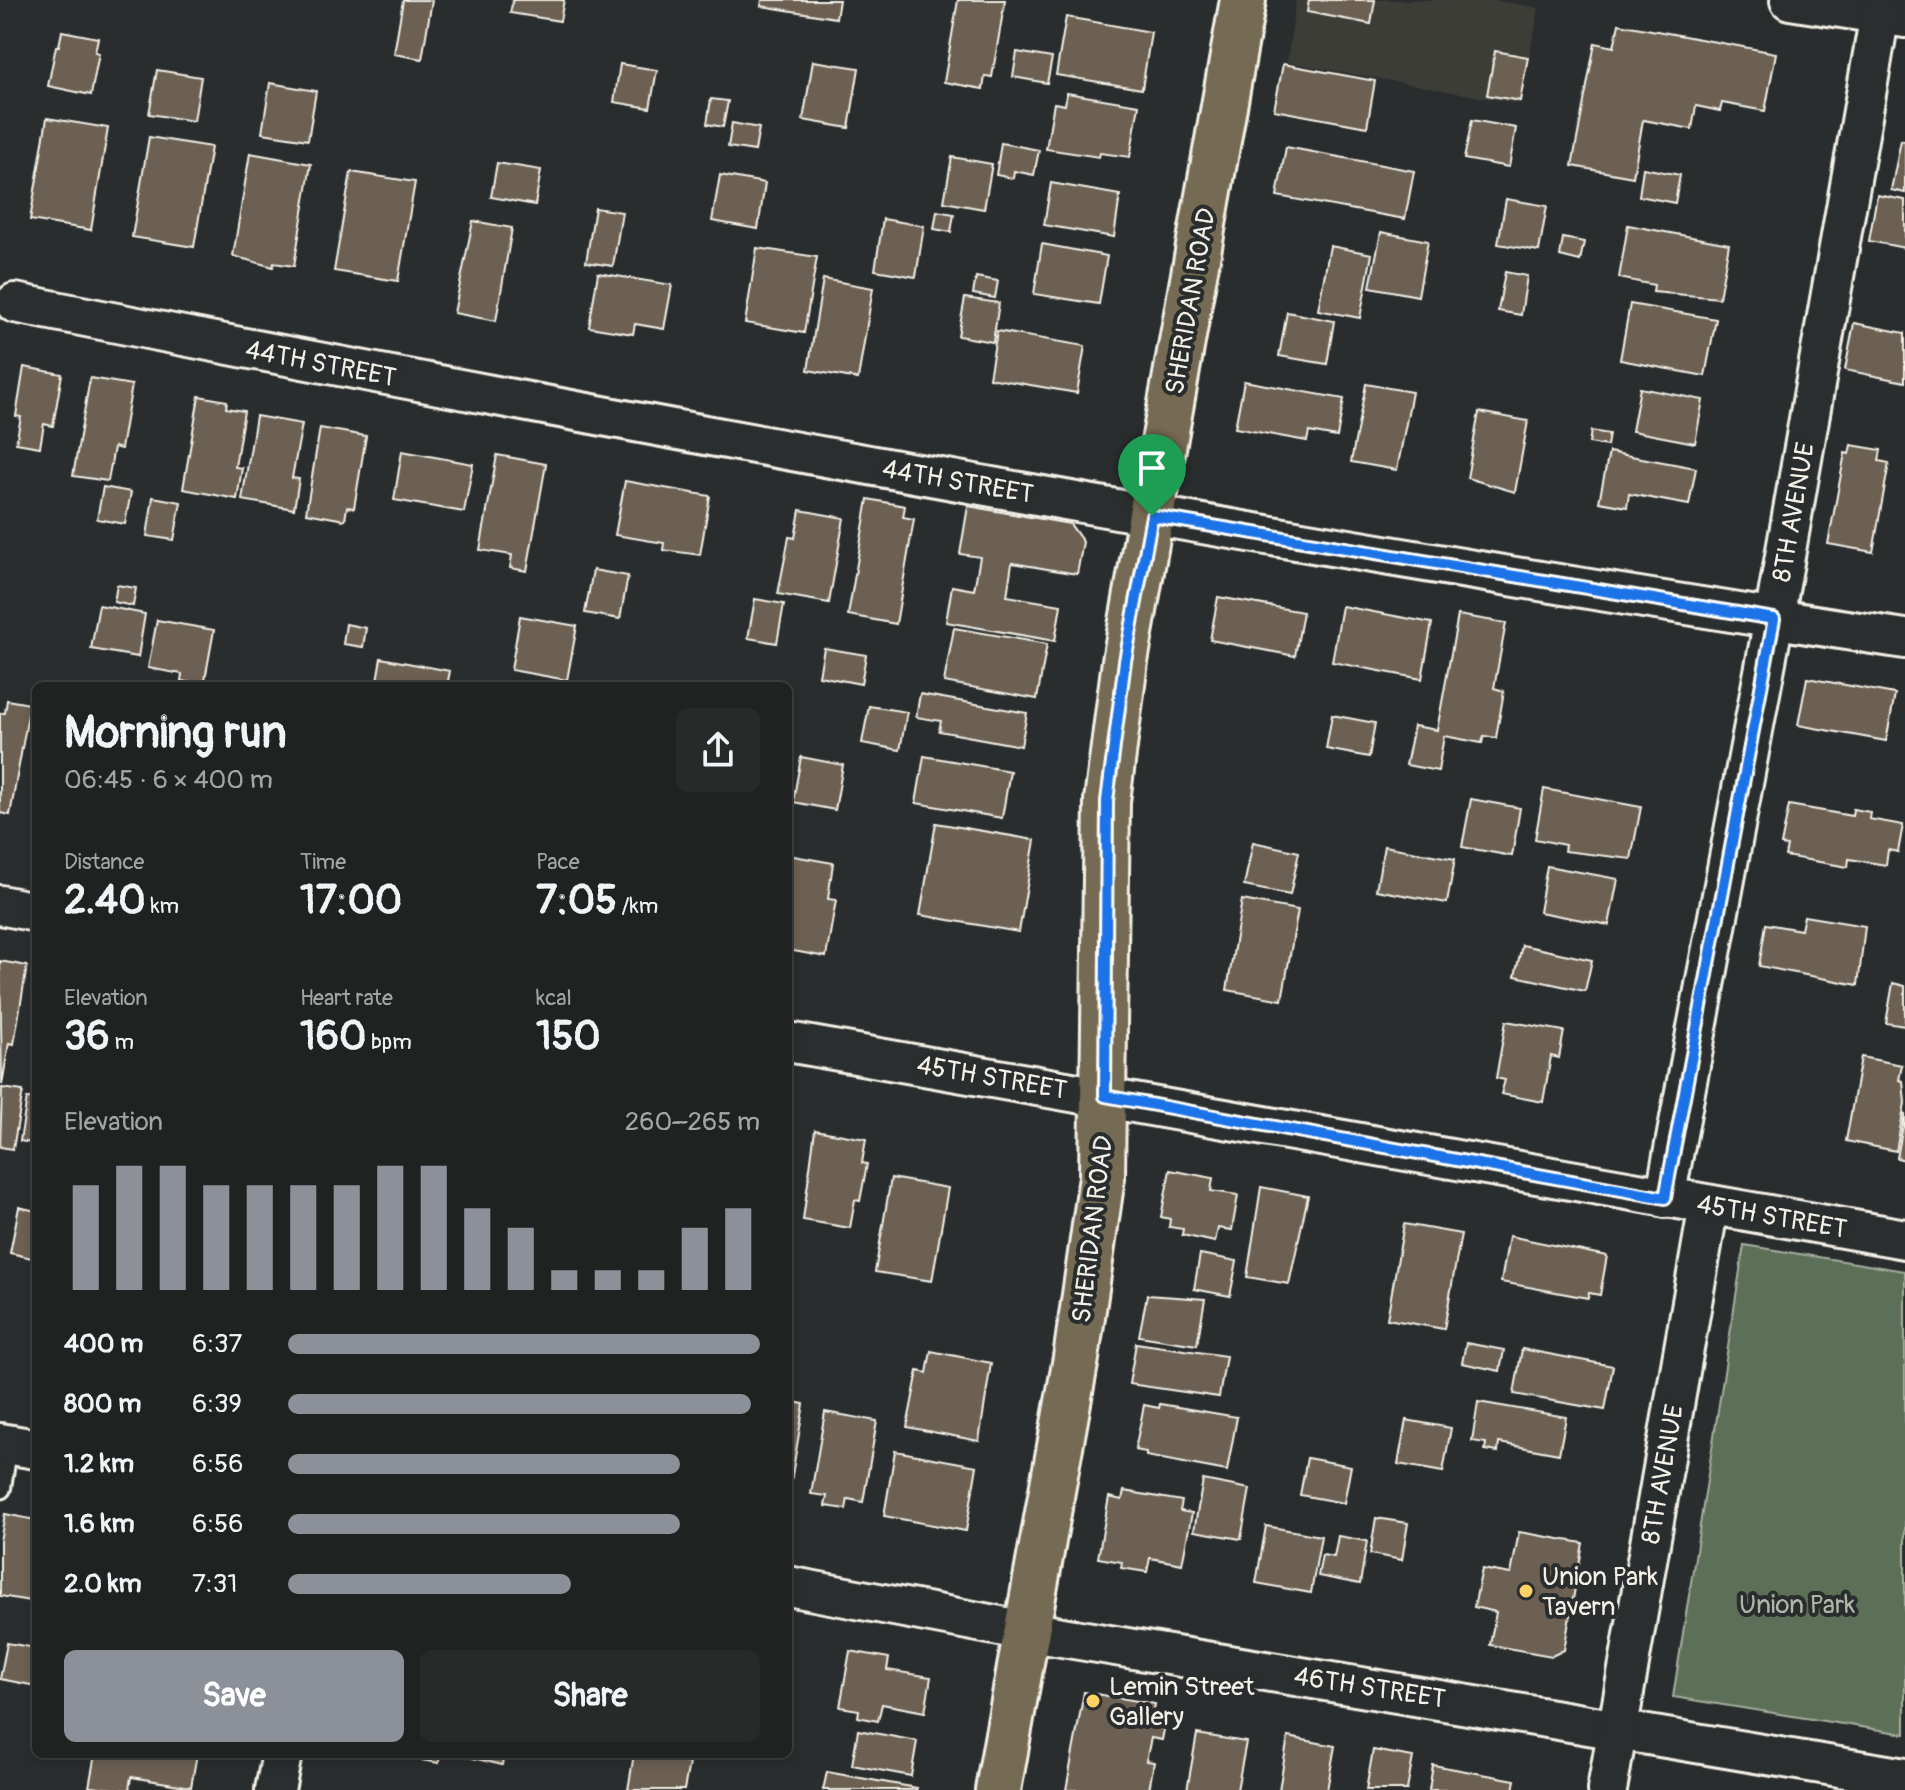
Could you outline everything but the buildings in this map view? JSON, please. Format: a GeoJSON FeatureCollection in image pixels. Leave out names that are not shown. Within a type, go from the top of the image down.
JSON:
{"type":"FeatureCollection","features":[{"type":"Feature","properties":{"kind":"main road","name":"SHERIDAN ROAD"},"geometry":{"type":"LineString","coordinates":[[998,1790],[1076,1358],[1102,1177],[1107,801],[1125,661],[1243,0]]}},
{"type":"Feature","properties":{"kind":"street"},"geometry":{"type":"LineString","coordinates":[[1790,0],[1836,4],[1893,16]]}},
{"type":"Feature","properties":{"kind":"street","name":"8TH AVENUE"},"geometry":{"type":"LineString","coordinates":[[1665,1198],[1774,619],[1893,16]]}},
{"type":"Feature","properties":{"kind":"street","name":"44TH STREET"},"geometry":{"type":"LineString","coordinates":[[15,303],[469,392],[1152,516],[1905,639]]}},
{"type":"Feature","properties":{"kind":"street"},"geometry":{"type":"LineString","coordinates":[[0,905],[32,911]]}},
{"type":"Feature","properties":{"kind":"street","name":"45TH STREET"},"geometry":{"type":"LineString","coordinates":[[792,1043],[1905,1239]]}},
{"type":"Feature","properties":{"kind":"street","name":"8TH AVENUE"},"geometry":{"type":"LineString","coordinates":[[1607,1790],[1709,1205]]}},
{"type":"Feature","properties":{"kind":"street","name":"46TH STREET"},"geometry":{"type":"LineString","coordinates":[[792,1587],[1026,1631],[1905,1778]]}},
{"type":"Feature","properties":{"kind":"street"},"geometry":{"type":"LineString","coordinates":[[275,1790],[281,1758]]}},
{"type":"Feature","properties":{"kind":"lane"},"geometry":{"type":"LineString","coordinates":[[0,1488],[14,1446]]}},
{"type":"Feature","properties":{"kind":"shaded area"},"geometry":{"type":"Polygon","coordinates":[[[1296,0],[1492,0],[1539,8],[1520,104],[1287,62],[1296,0]]]}},
{"type":"Feature","properties":{"kind":"green space","name":"Union Park"},"geometry":{"type":"Polygon","coordinates":[[[1744,1245],[1905,1271],[1905,1734],[1673,1697],[1744,1245]]]}},
{"type":"Feature","properties":{"kind":"place","name":"Union Park Tavern"},"geometry":{"type":"Point","coordinates":[1526,1591]}},
{"type":"Feature","properties":{"kind":"place","name":"Lemin Street Gallery"},"geometry":{"type":"Point","coordinates":[1093,1701]}},
{"type":"Feature","properties":{"kind":"route"},"geometry":{"type":"LineString","coordinates":[[1152,516],[1774,619],[1665,1198],[1105,1096],[1107,801],[1125,661],[1152,516]]}}]}
